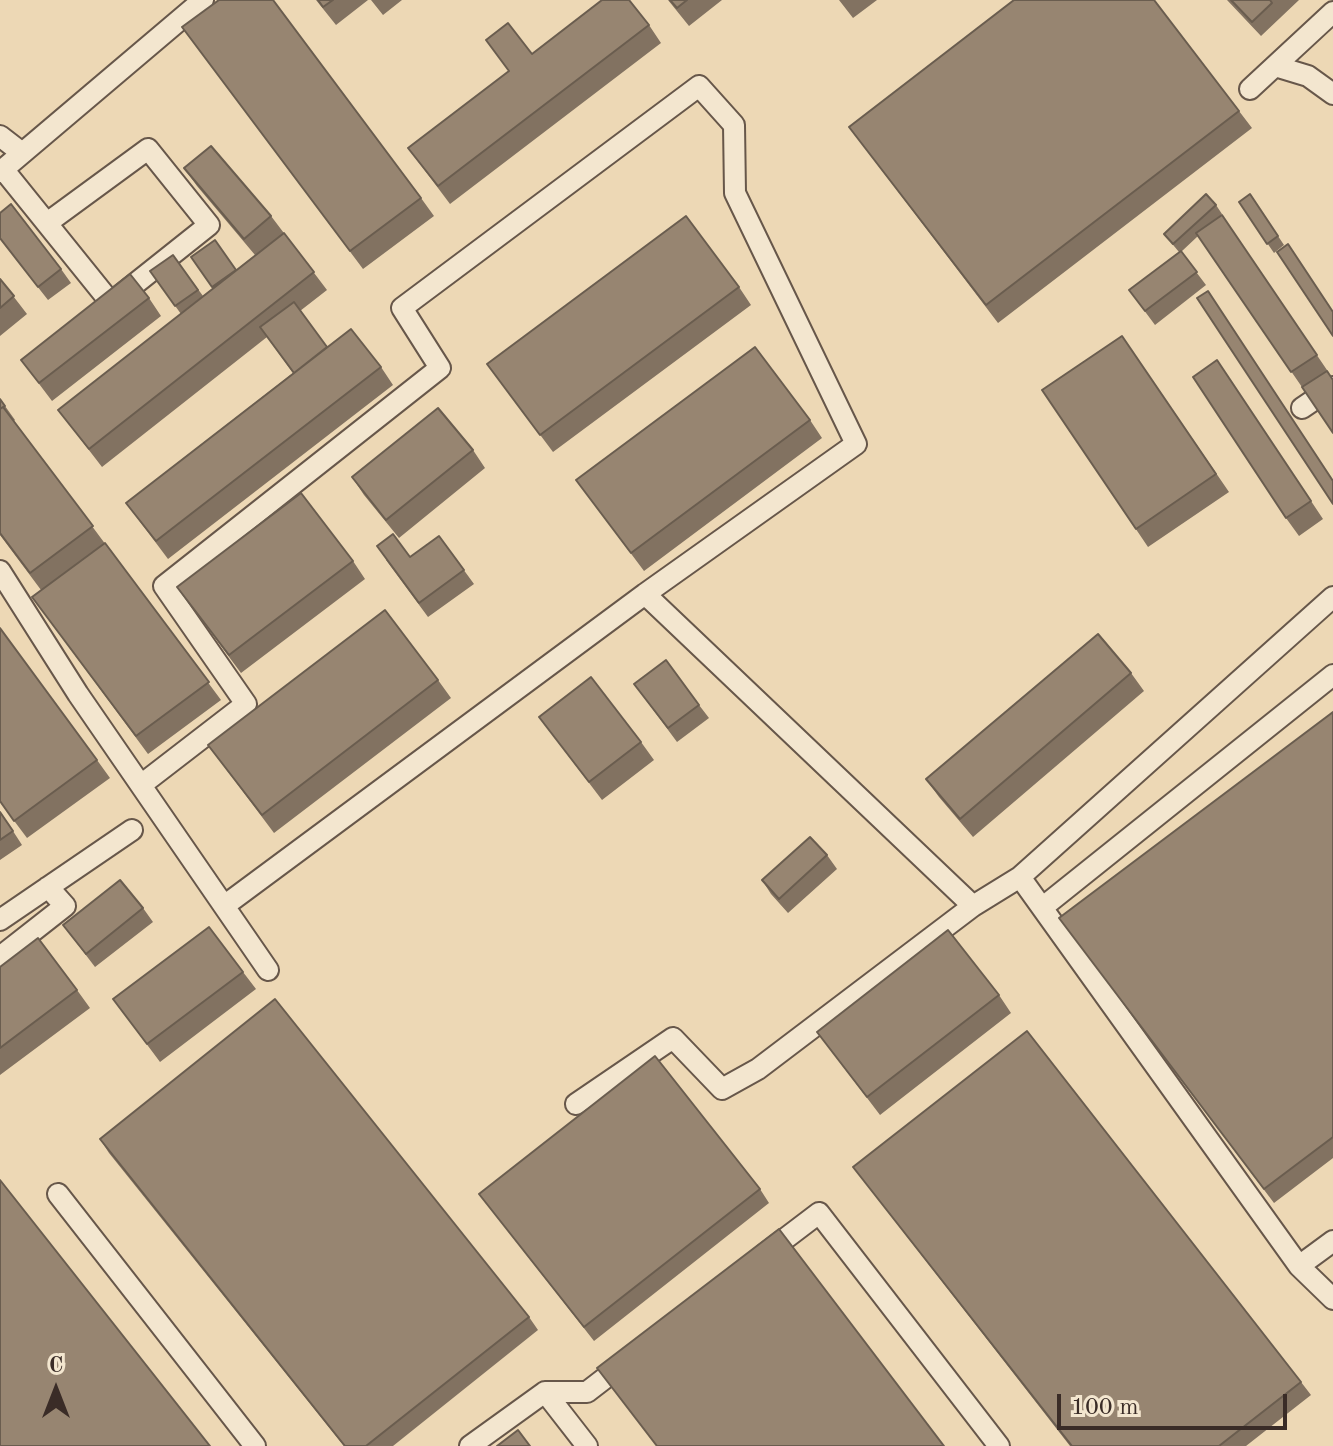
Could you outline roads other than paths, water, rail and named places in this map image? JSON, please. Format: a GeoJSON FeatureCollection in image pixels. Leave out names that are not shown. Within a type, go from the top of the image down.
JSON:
{"type":"FeatureCollection","features":[{"type":"Feature","properties":{"kind":"lane"},"geometry":{"type":"LineString","coordinates":[[47,223],[148,149],[209,225],[111,303],[2,170],[203,0]]}},
{"type":"Feature","properties":{"kind":"lane"},"geometry":{"type":"LineString","coordinates":[[1250,89],[1333,12]]}},
{"type":"Feature","properties":{"kind":"lane"},"geometry":{"type":"LineString","coordinates":[[1275,66],[1308,76],[1333,94]]}},
{"type":"Feature","properties":{"kind":"lane"},"geometry":{"type":"LineString","coordinates":[[141,785],[246,704],[164,586],[440,368],[402,308],[699,86],[734,125],[735,193],[856,444],[645,594],[224,906]]}},
{"type":"Feature","properties":{"kind":"lane"},"geometry":{"type":"LineString","coordinates":[[0,136],[22,153]]}},
{"type":"Feature","properties":{"kind":"lane"},"geometry":{"type":"LineString","coordinates":[[1302,408],[1333,387]]}},
{"type":"Feature","properties":{"kind":"lane"},"geometry":{"type":"LineString","coordinates":[[0,571],[78,694],[268,970]]}},
{"type":"Feature","properties":{"kind":"lane"},"geometry":{"type":"LineString","coordinates":[[645,594],[973,906]]}},
{"type":"Feature","properties":{"kind":"lane"},"geometry":{"type":"LineString","coordinates":[[576,1104],[673,1038],[722,1089],[758,1069],[973,906],[1020,877],[1333,597]]}},
{"type":"Feature","properties":{"kind":"lane"},"geometry":{"type":"LineString","coordinates":[[1043,907],[1333,675]]}},
{"type":"Feature","properties":{"kind":"lane"},"geometry":{"type":"LineString","coordinates":[[0,920],[132,830]]}},
{"type":"Feature","properties":{"kind":"lane"},"geometry":{"type":"LineString","coordinates":[[1020,877],[1299,1266],[1333,1299]]}},
{"type":"Feature","properties":{"kind":"lane"},"geometry":{"type":"LineString","coordinates":[[0,957],[65,906],[48,887]]}},
{"type":"Feature","properties":{"kind":"lane"},"geometry":{"type":"LineString","coordinates":[[58,1194],[255,1446]]}},
{"type":"Feature","properties":{"kind":"lane"},"geometry":{"type":"LineString","coordinates":[[746,1269],[819,1213],[999,1446]]}},
{"type":"Feature","properties":{"kind":"lane"},"geometry":{"type":"LineString","coordinates":[[1299,1266],[1333,1241]]}},
{"type":"Feature","properties":{"kind":"lane"},"geometry":{"type":"LineString","coordinates":[[470,1446],[545,1392],[587,1392],[636,1354]]}},
{"type":"Feature","properties":{"kind":"lane"},"geometry":{"type":"LineString","coordinates":[[545,1392],[587,1446]]}}]}
